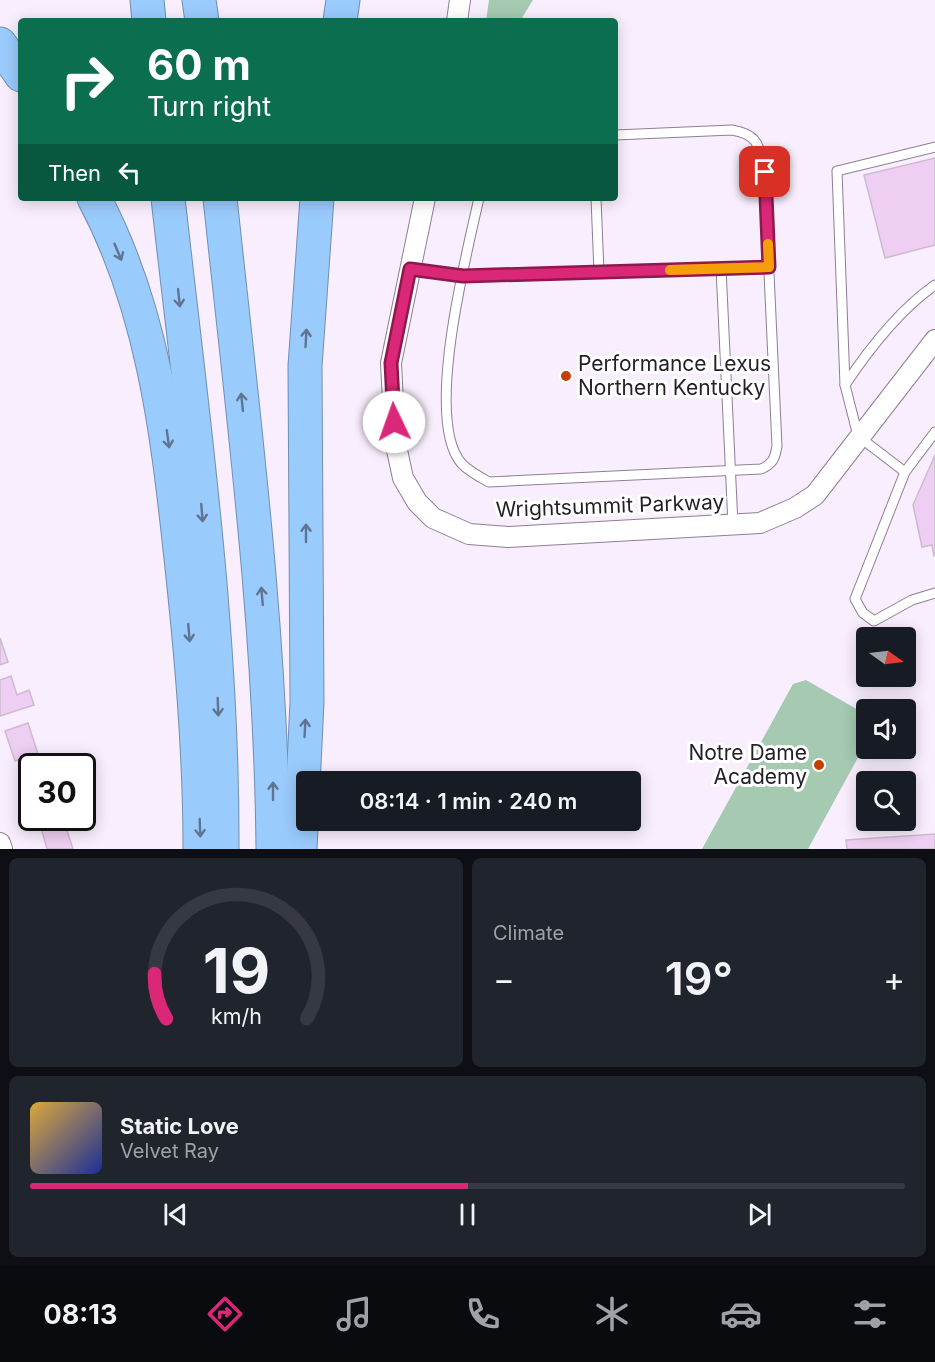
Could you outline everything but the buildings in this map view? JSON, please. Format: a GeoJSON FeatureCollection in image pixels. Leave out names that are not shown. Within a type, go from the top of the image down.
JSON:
{"type":"FeatureCollection","features":[{"type":"Feature","properties":{"kind":"highway"},"geometry":{"type":"LineString","coordinates":[[147,0],[149,18]]}},
{"type":"Feature","properties":{"kind":"highway"},"geometry":{"type":"LineString","coordinates":[[200,0],[202,18]]}},
{"type":"Feature","properties":{"kind":"highway"},"geometry":{"type":"LineString","coordinates":[[340,18],[343,0]]}},
{"type":"Feature","properties":{"kind":"highway"},"geometry":{"type":"LineString","coordinates":[[0,44],[18,71]]}},
{"type":"Feature","properties":{"kind":"highway"},"geometry":{"type":"LineString","coordinates":[[95,201],[131,284],[159,388],[168,439],[192,671],[200,849]]}},
{"type":"Feature","properties":{"kind":"highway"},"geometry":{"type":"LineString","coordinates":[[168,201],[201,494],[218,688],[222,849]]}},
{"type":"Feature","properties":{"kind":"highway"},"geometry":{"type":"LineString","coordinates":[[220,201],[261,588],[269,699],[273,849]]}},
{"type":"Feature","properties":{"kind":"highway"},"geometry":{"type":"LineString","coordinates":[[300,849],[307,702],[305,366],[316,201]]}},
{"type":"Feature","properties":{"kind":"street"},"geometry":{"type":"LineString","coordinates":[[457,18],[459,0]]}},
{"type":"Feature","properties":{"kind":"street","name":"Wrightsummit Parkway"},"geometry":{"type":"LineString","coordinates":[[424,201],[391,363],[395,441],[403,478],[417,502],[433,518],[469,534],[508,537],[760,523],[795,508],[815,495],[858,436],[935,340]]}},
{"type":"Feature","properties":{"kind":"street"},"geometry":{"type":"LineString","coordinates":[[0,843],[2,849]]}},
{"type":"Feature","properties":{"kind":"lane"},"geometry":{"type":"LineString","coordinates":[[478,201],[448,347],[446,393],[452,442],[461,463],[489,482],[731,471],[761,469],[770,465],[776,458],[777,446],[764,165],[758,144],[747,133],[732,130],[618,135]]}},
{"type":"Feature","properties":{"kind":"lane"},"geometry":{"type":"LineString","coordinates":[[904,472],[858,436],[845,385],[837,171],[935,147]]}},
{"type":"Feature","properties":{"kind":"lane"},"geometry":{"type":"LineString","coordinates":[[596,201],[599,272]]}},
{"type":"Feature","properties":{"kind":"lane"},"geometry":{"type":"LineString","coordinates":[[410,269],[463,276],[769,267]]}},
{"type":"Feature","properties":{"kind":"lane"},"geometry":{"type":"LineString","coordinates":[[721,268],[733,525]]}},
{"type":"Feature","properties":{"kind":"lane"},"geometry":{"type":"LineString","coordinates":[[845,385],[861,360],[911,305],[935,285]]}},
{"type":"Feature","properties":{"kind":"lane"},"geometry":{"type":"LineString","coordinates":[[935,432],[904,472],[855,599],[863,613],[874,621],[912,600],[935,593]]}},
{"type":"Feature","properties":{"kind":"green space"},"geometry":{"type":"Polygon","coordinates":[[[489,0],[533,0],[522,18],[486,18],[489,0]]]}},
{"type":"Feature","properties":{"kind":"green space"},"geometry":{"type":"Polygon","coordinates":[[[806,680],[856,709],[857,759],[808,849],[702,849],[793,684],[806,680]]]}},
{"type":"Feature","properties":{"kind":"slow traffic"},"geometry":{"type":"LineString","coordinates":[[670,270],[769,267],[768,244]]}},
{"type":"Feature","properties":{"kind":"place","name":"Performance Lexus Northern Kentucky"},"geometry":{"type":"Point","coordinates":[566,376]}},
{"type":"Feature","properties":{"kind":"place","name":"Notre Dame Academy"},"geometry":{"type":"Point","coordinates":[819,765]}},
{"type":"Feature","properties":{"kind":"route"},"geometry":{"type":"LineString","coordinates":[[394,422],[391,363],[410,269],[463,276],[769,267],[765,172]]}}]}
